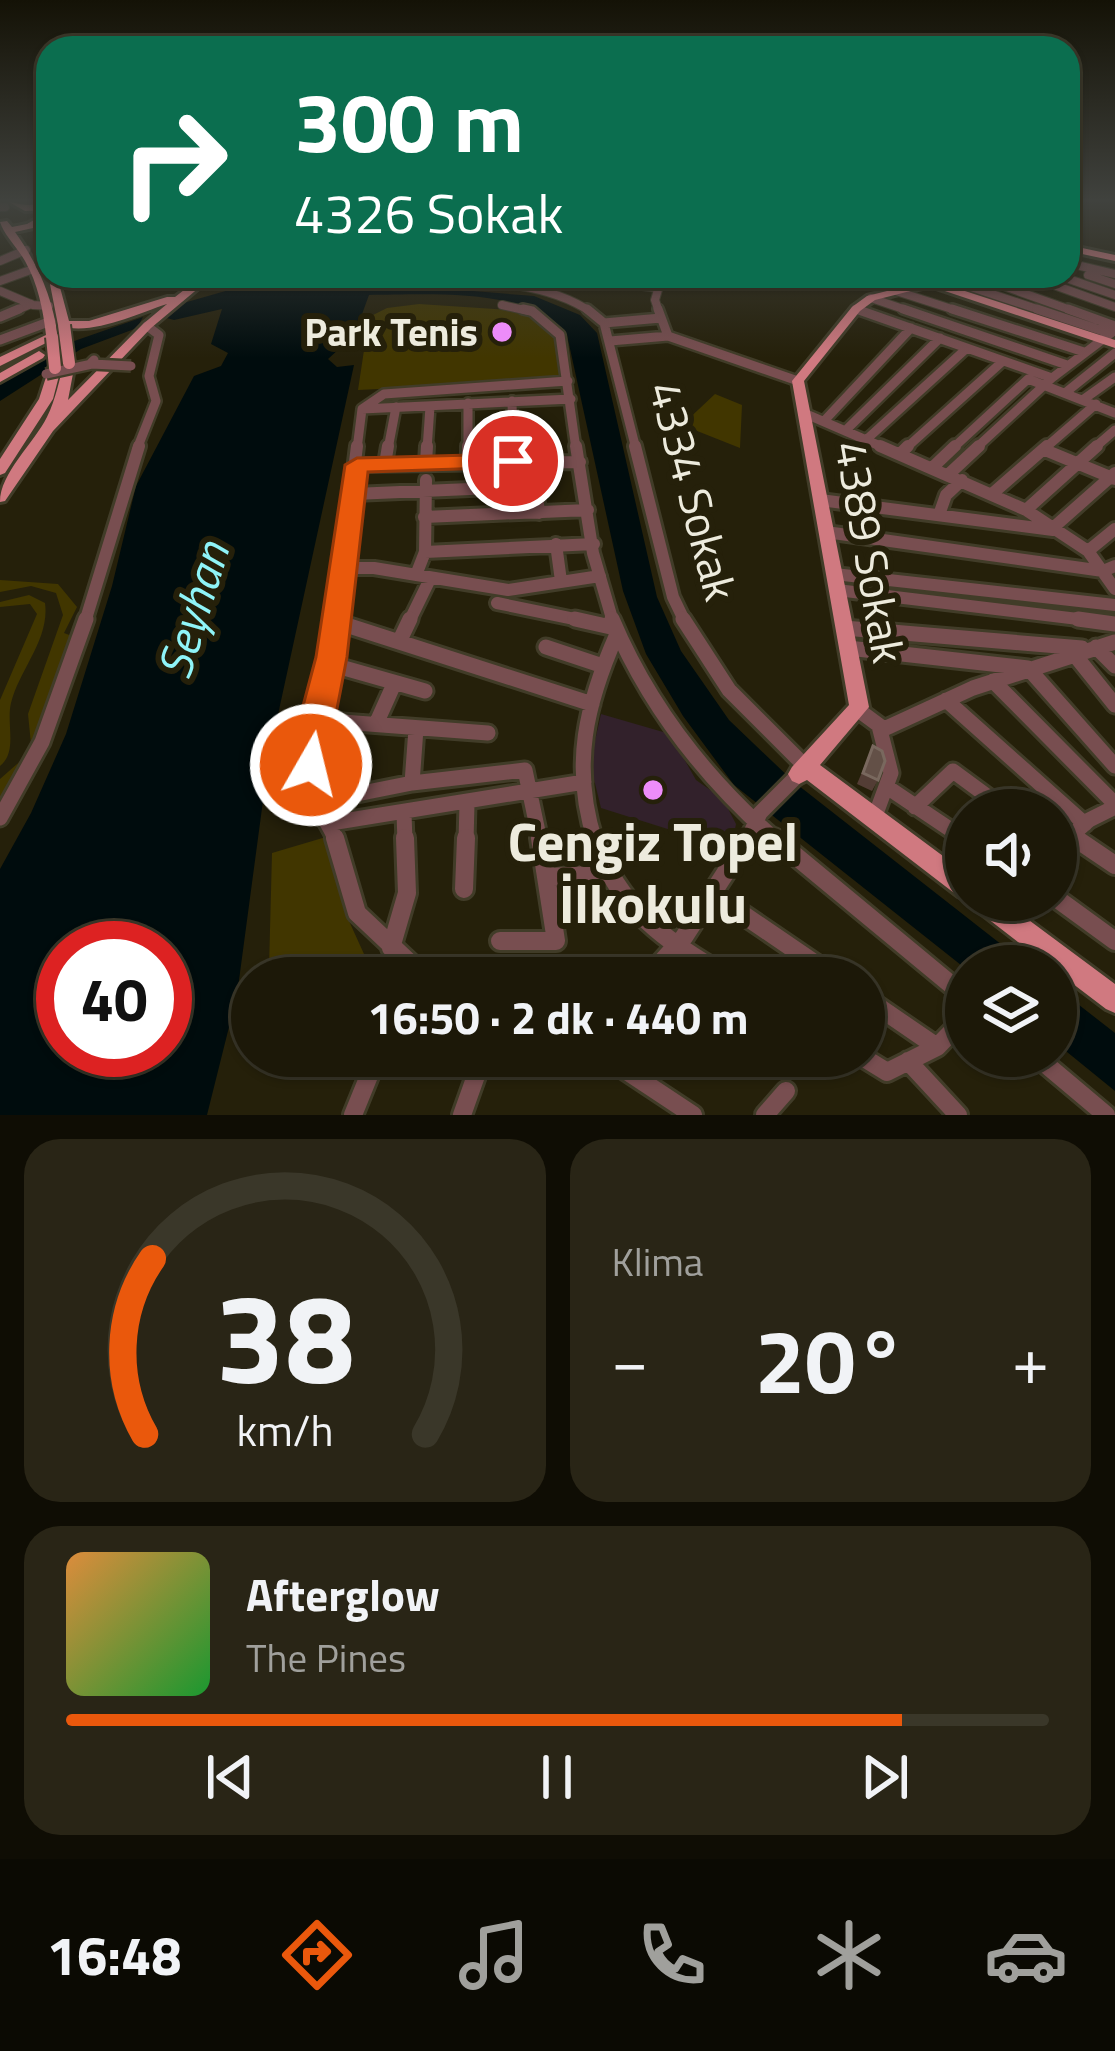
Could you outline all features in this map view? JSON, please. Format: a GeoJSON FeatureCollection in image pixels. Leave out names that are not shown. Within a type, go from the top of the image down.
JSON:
{"type":"FeatureCollection","features":[{"type":"Feature","properties":{"kind":"highway"},"geometry":{"type":"LineString","coordinates":[[1080,258],[1115,266]]}},
{"type":"Feature","properties":{"kind":"main road"},"geometry":{"type":"LineString","coordinates":[[48,288],[49,306],[64,326]]}},
{"type":"Feature","properties":{"kind":"main road"},"geometry":{"type":"LineString","coordinates":[[3,466],[46,399],[57,368],[64,326],[53,288]]}},
{"type":"Feature","properties":{"kind":"main road"},"geometry":{"type":"LineString","coordinates":[[42,434],[188,288]]}},
{"type":"Feature","properties":{"kind":"main road"},"geometry":{"type":"LineString","coordinates":[[798,387],[856,309],[901,288]]}},
{"type":"Feature","properties":{"kind":"main road"},"geometry":{"type":"LineString","coordinates":[[964,288],[1076,331],[1112,337]]}},
{"type":"Feature","properties":{"kind":"main road"},"geometry":{"type":"LineString","coordinates":[[0,375],[45,346],[64,326],[90,324],[173,300]]}},
{"type":"Feature","properties":{"kind":"main road"},"geometry":{"type":"LineString","coordinates":[[0,362],[45,346]]}},
{"type":"Feature","properties":{"kind":"main road"},"geometry":{"type":"LineString","coordinates":[[0,497],[42,434],[67,385],[45,346]]}},
{"type":"Feature","properties":{"kind":"main road","name":"4389 Sokak"},"geometry":{"type":"LineString","coordinates":[[798,387],[857,709],[802,770]]}},
{"type":"Feature","properties":{"kind":"main road"},"geometry":{"type":"LineString","coordinates":[[0,441],[3,466]]}},
{"type":"Feature","properties":{"kind":"main road","name":"4334 Sokak"},"geometry":{"type":"LineString","coordinates":[[802,770],[945,872]]}},
{"type":"Feature","properties":{"kind":"main road"},"geometry":{"type":"LineString","coordinates":[[1010,921],[1115,1000]]}},
{"type":"Feature","properties":{"kind":"street"},"geometry":{"type":"LineString","coordinates":[[1080,272],[1115,266]]}},
{"type":"Feature","properties":{"kind":"street"},"geometry":{"type":"LineString","coordinates":[[0,281],[36,275]]}},
{"type":"Feature","properties":{"kind":"street"},"geometry":{"type":"LineString","coordinates":[[1080,276],[1115,285]]}},
{"type":"Feature","properties":{"kind":"street"},"geometry":{"type":"LineString","coordinates":[[1080,279],[1115,296]]}},
{"type":"Feature","properties":{"kind":"street"},"geometry":{"type":"LineString","coordinates":[[1090,298],[1115,285]]}},
{"type":"Feature","properties":{"kind":"street"},"geometry":{"type":"LineString","coordinates":[[524,288],[591,310],[604,323],[662,318]]}},
{"type":"Feature","properties":{"kind":"street"},"geometry":{"type":"LineString","coordinates":[[658,288],[655,300],[673,339]]}},
{"type":"Feature","properties":{"kind":"street"},"geometry":{"type":"LineString","coordinates":[[893,288],[1084,352]]}},
{"type":"Feature","properties":{"kind":"street"},"geometry":{"type":"LineString","coordinates":[[964,288],[1112,337]]}},
{"type":"Feature","properties":{"kind":"street"},"geometry":{"type":"LineString","coordinates":[[1012,288],[1112,337]]}},
{"type":"Feature","properties":{"kind":"street"},"geometry":{"type":"LineString","coordinates":[[847,429],[974,317],[1043,288]]}},
{"type":"Feature","properties":{"kind":"street"},"geometry":{"type":"LineString","coordinates":[[1062,288],[1115,307]]}},
{"type":"Feature","properties":{"kind":"street"},"geometry":{"type":"LineString","coordinates":[[0,291],[49,306]]}},
{"type":"Feature","properties":{"kind":"street"},"geometry":{"type":"LineString","coordinates":[[871,298],[1067,365]]}},
{"type":"Feature","properties":{"kind":"street"},"geometry":{"type":"LineString","coordinates":[[0,317],[31,304]]}},
{"type":"Feature","properties":{"kind":"street"},"geometry":{"type":"LineString","coordinates":[[502,305],[547,319],[560,335],[600,576],[629,662],[675,731],[757,819],[945,979]]}},
{"type":"Feature","properties":{"kind":"street"},"geometry":{"type":"LineString","coordinates":[[856,309],[1003,361],[1115,413]]}},
{"type":"Feature","properties":{"kind":"street","name":"4334 Sokak"},"geometry":{"type":"LineString","coordinates":[[604,323],[673,597],[688,632],[747,716],[802,770]]}},
{"type":"Feature","properties":{"kind":"street"},"geometry":{"type":"LineString","coordinates":[[0,342],[64,326]]}},
{"type":"Feature","properties":{"kind":"street"},"geometry":{"type":"LineString","coordinates":[[0,818],[42,742],[75,656],[132,462],[152,415],[156,401],[149,376],[159,335],[147,326]]}},
{"type":"Feature","properties":{"kind":"street"},"geometry":{"type":"LineString","coordinates":[[824,421],[911,328]]}},
{"type":"Feature","properties":{"kind":"street"},"geometry":{"type":"LineString","coordinates":[[933,466],[1042,356],[1076,331]]}},
{"type":"Feature","properties":{"kind":"street"},"geometry":{"type":"LineString","coordinates":[[940,512],[956,477],[1048,382],[1084,352],[1112,337]]}},
{"type":"Feature","properties":{"kind":"street"},"geometry":{"type":"LineString","coordinates":[[1065,393],[1112,337]]}},
{"type":"Feature","properties":{"kind":"street"},"geometry":{"type":"LineString","coordinates":[[610,341],[673,339],[798,387]]}},
{"type":"Feature","properties":{"kind":"street"},"geometry":{"type":"LineString","coordinates":[[0,342],[21,353]]}},
{"type":"Feature","properties":{"kind":"street"},"geometry":{"type":"LineString","coordinates":[[867,439],[967,348]]}},
{"type":"Feature","properties":{"kind":"street"},"geometry":{"type":"LineString","coordinates":[[901,453],[1003,361]]}},
{"type":"Feature","properties":{"kind":"street"},"geometry":{"type":"LineString","coordinates":[[57,368],[131,366]]}},
{"type":"Feature","properties":{"kind":"street"},"geometry":{"type":"LineString","coordinates":[[992,494],[1045,450],[1115,377]]}},
{"type":"Feature","properties":{"kind":"street"},"geometry":{"type":"LineString","coordinates":[[400,957],[357,913],[331,824],[311,795],[316,720],[337,622],[362,410],[384,394],[568,381]]}},
{"type":"Feature","properties":{"kind":"street"},"geometry":{"type":"LineString","coordinates":[[362,410],[571,399]]}},
{"type":"Feature","properties":{"kind":"street"},"geometry":{"type":"LineString","coordinates":[[512,401],[513,461]]}},
{"type":"Feature","properties":{"kind":"street"},"geometry":{"type":"LineString","coordinates":[[468,404],[468,462]]}},
{"type":"Feature","properties":{"kind":"street"},"geometry":{"type":"LineString","coordinates":[[385,464],[396,407]]}},
{"type":"Feature","properties":{"kind":"street"},"geometry":{"type":"LineString","coordinates":[[426,464],[430,407]]}},
{"type":"Feature","properties":{"kind":"street"},"geometry":{"type":"LineString","coordinates":[[806,414],[1026,510],[1109,568],[1115,589]]}},
{"type":"Feature","properties":{"kind":"street"},"geometry":{"type":"LineString","coordinates":[[1026,510],[1115,430]]}},
{"type":"Feature","properties":{"kind":"street"},"geometry":{"type":"LineString","coordinates":[[1045,450],[1113,477],[1057,529]]}},
{"type":"Feature","properties":{"kind":"street"},"geometry":{"type":"LineString","coordinates":[[357,465],[580,462]]}},
{"type":"Feature","properties":{"kind":"street"},"geometry":{"type":"LineString","coordinates":[[354,494],[425,485],[536,486],[539,513]]}},
{"type":"Feature","properties":{"kind":"street"},"geometry":{"type":"LineString","coordinates":[[400,640],[423,577],[425,485]]}},
{"type":"Feature","properties":{"kind":"street"},"geometry":{"type":"LineString","coordinates":[[820,500],[1057,529]]}},
{"type":"Feature","properties":{"kind":"street"},"geometry":{"type":"LineString","coordinates":[[424,518],[588,510]]}},
{"type":"Feature","properties":{"kind":"street"},"geometry":{"type":"LineString","coordinates":[[556,513],[562,581]]}},
{"type":"Feature","properties":{"kind":"street"},"geometry":{"type":"LineString","coordinates":[[1088,551],[1115,529]]}},
{"type":"Feature","properties":{"kind":"street"},"geometry":{"type":"LineString","coordinates":[[826,532],[1109,568]]}},
{"type":"Feature","properties":{"kind":"street"},"geometry":{"type":"LineString","coordinates":[[425,552],[594,544]]}},
{"type":"Feature","properties":{"kind":"street"},"geometry":{"type":"LineString","coordinates":[[345,568],[508,590],[600,576]]}},
{"type":"Feature","properties":{"kind":"street"},"geometry":{"type":"LineString","coordinates":[[836,582],[1115,605]]}},
{"type":"Feature","properties":{"kind":"street"},"geometry":{"type":"LineString","coordinates":[[836,582],[1115,624]]}},
{"type":"Feature","properties":{"kind":"street"},"geometry":{"type":"LineString","coordinates":[[497,603],[616,631]]}},
{"type":"Feature","properties":{"kind":"street"},"geometry":{"type":"LineString","coordinates":[[337,622],[592,704]]}},
{"type":"Feature","properties":{"kind":"street"},"geometry":{"type":"LineString","coordinates":[[844,628],[1087,650],[1115,666]]}},
{"type":"Feature","properties":{"kind":"street"},"geometry":{"type":"LineString","coordinates":[[616,631],[580,746],[592,831],[628,906],[693,957]]}},
{"type":"Feature","properties":{"kind":"street"},"geometry":{"type":"LineString","coordinates":[[857,709],[884,729],[993,681],[1115,641]]}},
{"type":"Feature","properties":{"kind":"street"},"geometry":{"type":"LineString","coordinates":[[546,647],[603,666]]}},
{"type":"Feature","properties":{"kind":"street"},"geometry":{"type":"LineString","coordinates":[[848,648],[1028,668],[1115,766]]}},
{"type":"Feature","properties":{"kind":"street"},"geometry":{"type":"LineString","coordinates":[[1087,650],[1115,705]]}},
{"type":"Feature","properties":{"kind":"street"},"geometry":{"type":"LineString","coordinates":[[330,664],[424,691]]}},
{"type":"Feature","properties":{"kind":"street"},"geometry":{"type":"LineString","coordinates":[[993,681],[1115,806],[1077,832]]}},
{"type":"Feature","properties":{"kind":"street"},"geometry":{"type":"LineString","coordinates":[[376,724],[394,684]]}},
{"type":"Feature","properties":{"kind":"street"},"geometry":{"type":"LineString","coordinates":[[946,700],[1022,789]]}},
{"type":"Feature","properties":{"kind":"street"},"geometry":{"type":"LineString","coordinates":[[316,720],[488,733]]}},
{"type":"Feature","properties":{"kind":"street"},"geometry":{"type":"LineString","coordinates":[[874,819],[890,789],[894,767],[879,725]]}},
{"type":"Feature","properties":{"kind":"street"},"geometry":{"type":"LineString","coordinates":[[412,783],[416,729]]}},
{"type":"Feature","properties":{"kind":"street"},"geometry":{"type":"LineString","coordinates":[[317,802],[412,783],[525,770],[556,941],[500,941]]}},
{"type":"Feature","properties":{"kind":"street"},"geometry":{"type":"LineString","coordinates":[[666,957],[713,894],[757,819],[802,770]]}},
{"type":"Feature","properties":{"kind":"street"},"geometry":{"type":"LineString","coordinates":[[915,807],[953,771],[977,789]]}},
{"type":"Feature","properties":{"kind":"street"},"geometry":{"type":"LineString","coordinates":[[331,824],[584,782]]}},
{"type":"Feature","properties":{"kind":"street"},"geometry":{"type":"LineString","coordinates":[[890,789],[945,826]]}},
{"type":"Feature","properties":{"kind":"street"},"geometry":{"type":"LineString","coordinates":[[464,889],[467,804]]}},
{"type":"Feature","properties":{"kind":"street"},"geometry":{"type":"LineString","coordinates":[[392,948],[407,893],[404,814]]}},
{"type":"Feature","properties":{"kind":"street"},"geometry":{"type":"LineString","coordinates":[[1077,846],[1115,866]]}},
{"type":"Feature","properties":{"kind":"street"},"geometry":{"type":"LineString","coordinates":[[548,877],[610,874]]}},
{"type":"Feature","properties":{"kind":"street"},"geometry":{"type":"LineString","coordinates":[[713,894],[805,957]]}},
{"type":"Feature","properties":{"kind":"street"},"geometry":{"type":"LineString","coordinates":[[1077,913],[1115,941]]}},
{"type":"Feature","properties":{"kind":"street"},"geometry":{"type":"LineString","coordinates":[[885,1011],[937,1047]]}},
{"type":"Feature","properties":{"kind":"street"},"geometry":{"type":"LineString","coordinates":[[885,1071],[945,1039]]}},
{"type":"Feature","properties":{"kind":"street"},"geometry":{"type":"LineString","coordinates":[[908,1061],[958,1115]]}},
{"type":"Feature","properties":{"kind":"street"},"geometry":{"type":"LineString","coordinates":[[353,1115],[368,1077]]}},
{"type":"Feature","properties":{"kind":"street"},"geometry":{"type":"LineString","coordinates":[[462,1115],[476,1077]]}},
{"type":"Feature","properties":{"kind":"street"},"geometry":{"type":"LineString","coordinates":[[636,1077],[693,1115]]}},
{"type":"Feature","properties":{"kind":"street"},"geometry":{"type":"LineString","coordinates":[[1058,1077],[1095,1112]]}},
{"type":"Feature","properties":{"kind":"street"},"geometry":{"type":"LineString","coordinates":[[765,1115],[786,1090]]}},
{"type":"Feature","properties":{"kind":"shaded area"},"geometry":{"type":"Polygon","coordinates":[[[419,304],[526,311],[556,336],[563,380],[358,390],[369,317],[387,308],[419,304]]]}},
{"type":"Feature","properties":{"kind":"shaded area"},"geometry":{"type":"Polygon","coordinates":[[[715,394],[742,405],[740,448],[682,425],[715,394]]]}},
{"type":"Feature","properties":{"kind":"shaded area"},"geometry":{"type":"Polygon","coordinates":[[[0,580],[58,584],[77,607],[64,633],[72,636],[42,727],[0,806],[0,779],[25,757],[31,744],[28,714],[63,615],[56,593],[31,586],[0,592],[0,580]]]}},
{"type":"Feature","properties":{"kind":"shaded area"},"geometry":{"type":"Polygon","coordinates":[[[29,595],[45,603],[43,629],[11,703],[9,753],[0,766],[0,700],[37,614],[30,604],[0,607],[0,602],[29,595]]]}},
{"type":"Feature","properties":{"kind":"shaded area","name":"Cengiz Topel İlkokulu"},"geometry":{"type":"Polygon","coordinates":[[[601,714],[670,734],[696,780],[723,799],[736,824],[731,849],[601,808],[590,763],[601,714]]]}},
{"type":"Feature","properties":{"kind":"shaded area"},"geometry":{"type":"Polygon","coordinates":[[[326,837],[344,910],[364,954],[269,957],[272,853],[326,837]]]}},
{"type":"Feature","properties":{"kind":"water","name":"Seyhan"},"geometry":{"type":"Polygon","coordinates":[[[230,288],[436,288],[534,296],[580,315],[597,333],[657,597],[681,651],[729,720],[794,782],[945,900],[945,921],[972,921],[1002,945],[945,945],[945,952],[734,785],[683,716],[646,654],[623,591],[567,335],[550,319],[503,301],[369,295],[350,347],[328,359],[337,367],[354,365],[269,756],[242,957],[231,957],[231,1019],[207,1115],[0,1115],[0,869],[66,734],[112,586],[136,486],[194,376],[221,366],[228,353],[211,344],[222,309],[174,320],[163,317],[180,304],[230,288]]]}},
{"type":"Feature","properties":{"kind":"water"},"geometry":{"type":"Polygon","coordinates":[[[143,317],[137,328],[81,349],[0,401],[0,383],[60,346],[143,317]]]}},
{"type":"Feature","properties":{"kind":"water"},"geometry":{"type":"Polygon","coordinates":[[[1077,1003],[1115,1033],[1115,1091],[1077,1060],[1077,1003]]]}},
{"type":"Feature","properties":{"kind":"building"},"geometry":{"type":"Polygon","coordinates":[[[873,746],[882,751],[885,761],[878,780],[863,773],[873,746]]]}},
{"type":"Feature","properties":{"kind":"place","name":"Park Tenis"},"geometry":{"type":"Point","coordinates":[502,332]}},
{"type":"Feature","properties":{"kind":"place","name":"Cengiz Topel İlkokulu"},"geometry":{"type":"Point","coordinates":[653,790]}},
{"type":"Feature","properties":{"kind":"route"},"geometry":{"type":"LineString","coordinates":[[311,765],[312,736],[332,657],[357,465],[513,461]]}}]}
